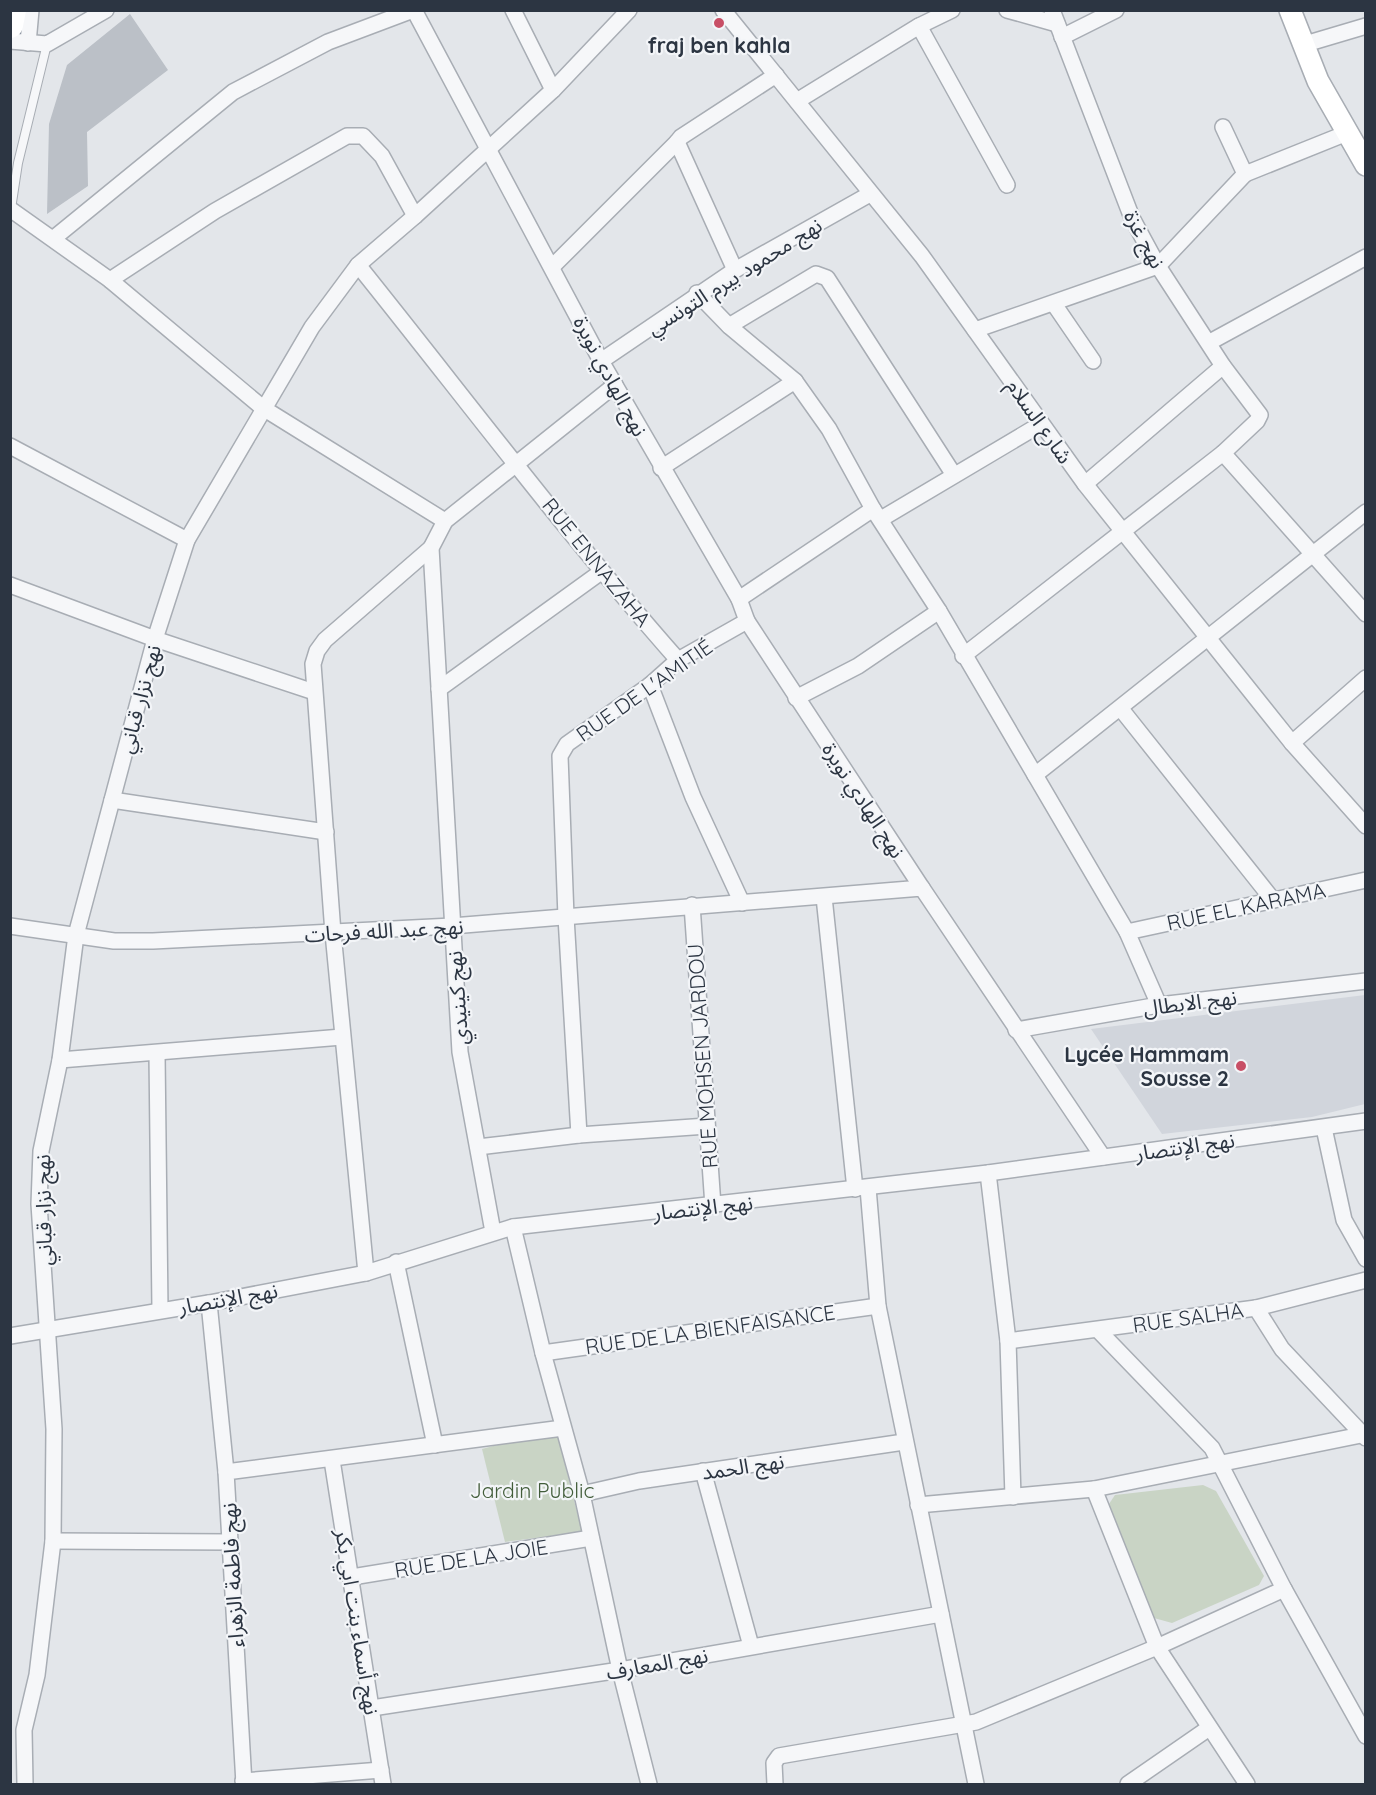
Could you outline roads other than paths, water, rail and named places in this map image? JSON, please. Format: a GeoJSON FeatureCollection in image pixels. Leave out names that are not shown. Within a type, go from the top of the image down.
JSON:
{"type":"FeatureCollection","features":[{"type":"Feature","properties":{"kind":"highway"},"geometry":{"type":"LineString","coordinates":[[10,25],[13,10]]}},
{"type":"Feature","properties":{"kind":"main road"},"geometry":{"type":"LineString","coordinates":[[1290,10],[1317,81],[1365,165]]}},
{"type":"Feature","properties":{"kind":"street"},"geometry":{"type":"LineString","coordinates":[[28,43],[31,10]]}},
{"type":"Feature","properties":{"kind":"street"},"geometry":{"type":"LineString","coordinates":[[54,238],[233,92],[328,42],[414,10]]}},
{"type":"Feature","properties":{"kind":"street","name":"نهج الهادي نويرة"},"geometry":{"type":"LineString","coordinates":[[414,10],[487,149],[553,266],[601,362],[739,599]]}},
{"type":"Feature","properties":{"kind":"street"},"geometry":{"type":"LineString","coordinates":[[513,10],[553,90]]}},
{"type":"Feature","properties":{"kind":"street","name":"نهج نزار قباني"},"geometry":{"type":"LineString","coordinates":[[25,1785],[24,1730],[37,1675],[53,1541],[54,1429],[39,1204],[41,1151],[60,1060],[76,934],[154,639],[187,540],[312,327],[358,265],[553,90],[629,10]]}},
{"type":"Feature","properties":{"kind":"street","name":"شارع السلام"},"geometry":{"type":"LineString","coordinates":[[723,10],[870,194],[922,255],[1085,484],[1292,743],[1365,826]]}},
{"type":"Feature","properties":{"kind":"street"},"geometry":{"type":"LineString","coordinates":[[797,101],[919,26],[952,10]]}},
{"type":"Feature","properties":{"kind":"street"},"geometry":{"type":"LineString","coordinates":[[1007,10],[1057,24],[1116,10]]}},
{"type":"Feature","properties":{"kind":"street"},"geometry":{"type":"LineString","coordinates":[[10,41],[47,44],[101,13]]}},
{"type":"Feature","properties":{"kind":"street","name":"نهج غزة"},"geometry":{"type":"LineString","coordinates":[[1057,24],[1132,218],[1158,266],[1210,342],[1223,366],[1260,415],[1257,422],[1223,453]]}},
{"type":"Feature","properties":{"kind":"street"},"geometry":{"type":"LineString","coordinates":[[919,26],[1007,185]]}},
{"type":"Feature","properties":{"kind":"street"},"geometry":{"type":"LineString","coordinates":[[1302,45],[1365,26]]}},
{"type":"Feature","properties":{"kind":"street"},"geometry":{"type":"LineString","coordinates":[[553,266],[681,136],[776,75]]}},
{"type":"Feature","properties":{"kind":"street"},"geometry":{"type":"LineString","coordinates":[[1223,127],[1245,174]]}},
{"type":"Feature","properties":{"kind":"street"},"geometry":{"type":"LineString","coordinates":[[975,330],[1158,266],[1245,174],[1347,133]]}},
{"type":"Feature","properties":{"kind":"street"},"geometry":{"type":"LineString","coordinates":[[110,280],[215,211],[347,136],[363,136],[375,147],[415,216]]}},
{"type":"Feature","properties":{"kind":"street"},"geometry":{"type":"LineString","coordinates":[[677,142],[735,270]]}},
{"type":"Feature","properties":{"kind":"street","name":"نهج محمود بيرم التونسي"},"geometry":{"type":"LineString","coordinates":[[601,362],[735,270],[870,194]]}},
{"type":"Feature","properties":{"kind":"street"},"geometry":{"type":"LineString","coordinates":[[11,209],[110,280],[263,408],[445,521]]}},
{"type":"Feature","properties":{"kind":"street"},"geometry":{"type":"LineString","coordinates":[[1210,342],[1365,257]]}},
{"type":"Feature","properties":{"kind":"street","name":"RUE ENNAZAHA"},"geometry":{"type":"LineString","coordinates":[[358,265],[518,463],[601,572],[678,660]]}},
{"type":"Feature","properties":{"kind":"street"},"geometry":{"type":"LineString","coordinates":[[729,326],[816,274],[827,278],[954,475]]}},
{"type":"Feature","properties":{"kind":"street"},"geometry":{"type":"LineString","coordinates":[[698,294],[729,326],[795,381],[829,429],[877,514],[939,610],[963,656],[1127,932],[1159,1005]]}},
{"type":"Feature","properties":{"kind":"street"},"geometry":{"type":"LineString","coordinates":[[1053,304],[1093,362]]}},
{"type":"Feature","properties":{"kind":"street"},"geometry":{"type":"LineString","coordinates":[[1085,484],[1223,366]]}},
{"type":"Feature","properties":{"kind":"street"},"geometry":{"type":"LineString","coordinates":[[661,468],[795,381]]}},
{"type":"Feature","properties":{"kind":"street"},"geometry":{"type":"LineString","coordinates":[[366,1273],[342,1037],[314,692],[314,664],[317,651],[325,640],[431,548],[445,521],[615,385]]}},
{"type":"Feature","properties":{"kind":"street"},"geometry":{"type":"LineString","coordinates":[[747,621],[739,599],[877,514],[924,496],[954,475],[1041,424]]}},
{"type":"Feature","properties":{"kind":"street"},"geometry":{"type":"LineString","coordinates":[[10,446],[187,540]]}},
{"type":"Feature","properties":{"kind":"street"},"geometry":{"type":"LineString","coordinates":[[963,656],[1124,533],[1223,453],[1365,614]]}},
{"type":"Feature","properties":{"kind":"street"},"geometry":{"type":"LineString","coordinates":[[1035,775],[1121,709],[1208,636],[1365,512]]}},
{"type":"Feature","properties":{"kind":"street","name":"نهج كينيدي"},"geometry":{"type":"LineString","coordinates":[[431,548],[460,1052],[493,1233]]}},
{"type":"Feature","properties":{"kind":"street"},"geometry":{"type":"LineString","coordinates":[[439,689],[601,572]]}},
{"type":"Feature","properties":{"kind":"street"},"geometry":{"type":"LineString","coordinates":[[10,585],[154,639],[314,692]]}},
{"type":"Feature","properties":{"kind":"street"},"geometry":{"type":"LineString","coordinates":[[796,698],[858,666],[939,610]]}},
{"type":"Feature","properties":{"kind":"street","name":"نهج الهادي نويرة"},"geometry":{"type":"LineString","coordinates":[[747,621],[1016,1030]]}},
{"type":"Feature","properties":{"kind":"street","name":"RUE DE L'AMITIÉ"},"geometry":{"type":"LineString","coordinates":[[579,1135],[566,917],[560,756],[567,744],[650,685],[678,660],[747,621]]}},
{"type":"Feature","properties":{"kind":"street"},"geometry":{"type":"LineString","coordinates":[[1292,743],[1365,678]]}},
{"type":"Feature","properties":{"kind":"street"},"geometry":{"type":"LineString","coordinates":[[650,685],[693,797],[742,903]]}},
{"type":"Feature","properties":{"kind":"street"},"geometry":{"type":"LineString","coordinates":[[1121,709],[1273,900]]}},
{"type":"Feature","properties":{"kind":"street"},"geometry":{"type":"LineString","coordinates":[[112,800],[326,832]]}},
{"type":"Feature","properties":{"kind":"street","name":"RUE EL KARAMA"},"geometry":{"type":"LineString","coordinates":[[1127,932],[1365,880]]}},
{"type":"Feature","properties":{"kind":"street","name":"نهج عبد الله فرحات"},"geometry":{"type":"LineString","coordinates":[[10,926],[114,941],[153,941],[452,926],[922,888]]}},
{"type":"Feature","properties":{"kind":"street"},"geometry":{"type":"LineString","coordinates":[[824,897],[878,1306],[976,1785]]}},
{"type":"Feature","properties":{"kind":"street","name":"RUE MOHSEN JARDOU"},"geometry":{"type":"LineString","coordinates":[[692,905],[713,1206]]}},
{"type":"Feature","properties":{"kind":"street","name":"نهج الابطال"},"geometry":{"type":"LineString","coordinates":[[1016,1030],[1159,1005],[1365,981]]}},
{"type":"Feature","properties":{"kind":"street"},"geometry":{"type":"LineString","coordinates":[[1016,1030],[1103,1157]]}},
{"type":"Feature","properties":{"kind":"street"},"geometry":{"type":"LineString","coordinates":[[60,1060],[157,1054],[342,1037]]}},
{"type":"Feature","properties":{"kind":"street"},"geometry":{"type":"LineString","coordinates":[[157,1054],[160,1310]]}},
{"type":"Feature","properties":{"kind":"street","name":"نهج الإنتصار"},"geometry":{"type":"LineString","coordinates":[[10,1336],[209,1303],[366,1273],[513,1227],[988,1173],[1324,1128],[1365,1120]]}},
{"type":"Feature","properties":{"kind":"street"},"geometry":{"type":"LineString","coordinates":[[478,1147],[579,1135],[707,1126]]}},
{"type":"Feature","properties":{"kind":"street"},"geometry":{"type":"LineString","coordinates":[[1324,1128],[1344,1220],[1365,1259]]}},
{"type":"Feature","properties":{"kind":"street"},"geometry":{"type":"LineString","coordinates":[[988,1173],[1008,1341],[1013,1497]]}},
{"type":"Feature","properties":{"kind":"street"},"geometry":{"type":"LineString","coordinates":[[513,1227],[543,1353],[582,1494],[620,1670],[649,1785]]}},
{"type":"Feature","properties":{"kind":"street"},"geometry":{"type":"LineString","coordinates":[[396,1262],[435,1445]]}},
{"type":"Feature","properties":{"kind":"street","name":"RUE SALHA"},"geometry":{"type":"LineString","coordinates":[[1008,1341],[1256,1308],[1365,1280]]}},
{"type":"Feature","properties":{"kind":"street"},"geometry":{"type":"LineString","coordinates":[[209,1303],[226,1472]]}},
{"type":"Feature","properties":{"kind":"street","name":"RUE DE LA BIENFAISANCE"},"geometry":{"type":"LineString","coordinates":[[543,1353],[878,1306]]}},
{"type":"Feature","properties":{"kind":"street"},"geometry":{"type":"LineString","coordinates":[[1256,1308],[1282,1349],[1365,1436]]}},
{"type":"Feature","properties":{"kind":"street"},"geometry":{"type":"LineString","coordinates":[[1098,1330],[1199,1432],[1222,1465],[1284,1589],[1365,1736]]}},
{"type":"Feature","properties":{"kind":"street","name":"نهج فاطمة الزهراء"},"geometry":{"type":"LineString","coordinates":[[244,1783],[226,1472],[333,1460],[563,1428]]}},
{"type":"Feature","properties":{"kind":"street"},"geometry":{"type":"LineString","coordinates":[[918,1505],[1094,1489],[1365,1436]]}},
{"type":"Feature","properties":{"kind":"street","name":"نهج الحمد"},"geometry":{"type":"LineString","coordinates":[[582,1494],[639,1481],[904,1442]]}},
{"type":"Feature","properties":{"kind":"street","name":"نهج أسماء بنت ابي بكر"},"geometry":{"type":"LineString","coordinates":[[333,1460],[382,1777]]}},
{"type":"Feature","properties":{"kind":"street"},"geometry":{"type":"LineString","coordinates":[[703,1472],[751,1646]]}},
{"type":"Feature","properties":{"kind":"street"},"geometry":{"type":"LineString","coordinates":[[1094,1489],[1157,1647],[1247,1785]]}},
{"type":"Feature","properties":{"kind":"street","name":"RUE DE LA JOIE"},"geometry":{"type":"LineString","coordinates":[[352,1577],[591,1538]]}},
{"type":"Feature","properties":{"kind":"street"},"geometry":{"type":"LineString","coordinates":[[53,1541],[230,1542]]}},
{"type":"Feature","properties":{"kind":"street"},"geometry":{"type":"LineString","coordinates":[[775,1785],[774,1762],[779,1756],[976,1722],[1157,1647],[1284,1589]]}},
{"type":"Feature","properties":{"kind":"street","name":"نهج المعارف"},"geometry":{"type":"LineString","coordinates":[[372,1708],[620,1670],[941,1614]]}},
{"type":"Feature","properties":{"kind":"street"},"geometry":{"type":"LineString","coordinates":[[1128,1785],[1209,1728]]}},
{"type":"Feature","properties":{"kind":"street"},"geometry":{"type":"LineString","coordinates":[[244,1783],[382,1777]]}},
{"type":"Feature","properties":{"kind":"lane"},"geometry":{"type":"LineString","coordinates":[[11,209],[18,163],[47,44]]}},
{"type":"Feature","properties":{"kind":"place","name":"fraj ben kahla"},"geometry":{"type":"Point","coordinates":[719,23]}},
{"type":"Feature","properties":{"kind":"place","name":"Lycée Hammam Sousse 2"},"geometry":{"type":"Point","coordinates":[1241,1066]}},
{"type":"Feature","properties":{"kind":"park label","name":"Jardin Public"},"geometry":{"type":"Point","coordinates":[532,1490]}}]}
